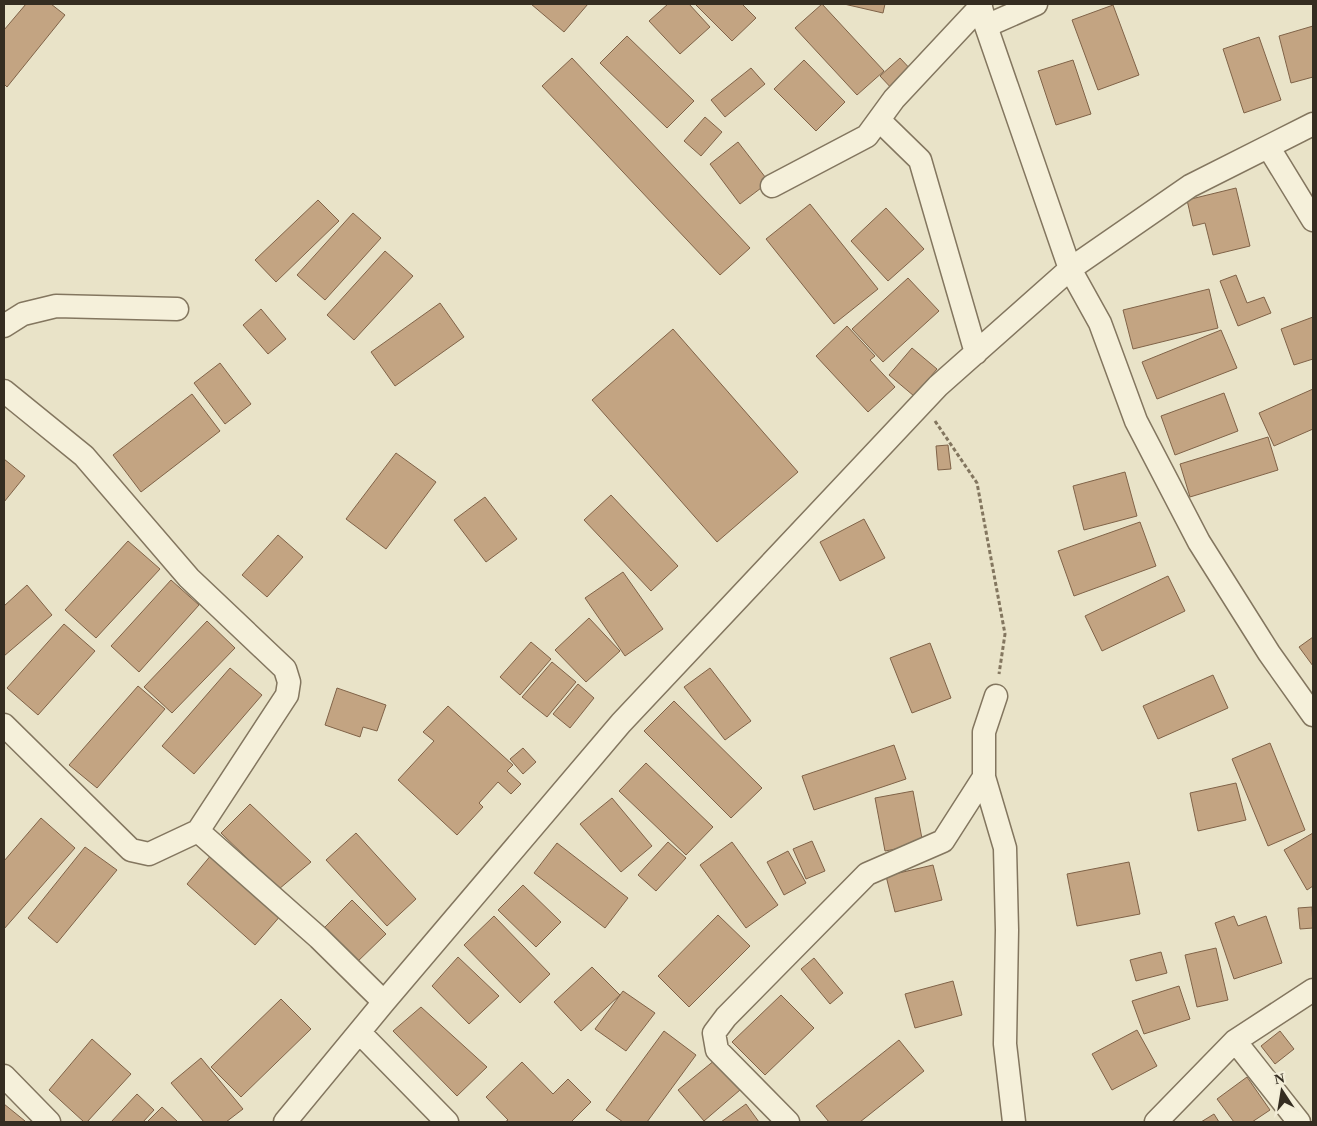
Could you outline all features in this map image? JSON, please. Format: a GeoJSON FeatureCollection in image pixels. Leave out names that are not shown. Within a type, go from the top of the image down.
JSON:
{"type":"FeatureCollection","features":[{"type":"Feature","properties":{"kind":"street"},"geometry":{"type":"LineString","coordinates":[[772,186],[867,136],[894,99],[982,12],[1036,4]]}},
{"type":"Feature","properties":{"kind":"street"},"geometry":{"type":"LineString","coordinates":[[982,12],[1070,269],[1100,323],[1136,421],[1199,542],[1269,653],[1313,715]]}},
{"type":"Feature","properties":{"kind":"street"},"geometry":{"type":"LineString","coordinates":[[879,120],[920,160],[976,354]]}},
{"type":"Feature","properties":{"kind":"street"},"geometry":{"type":"LineString","coordinates":[[285,1122],[384,1002],[621,723],[938,386],[1070,269],[1190,186],[1269,148],[1313,124]]}},
{"type":"Feature","properties":{"kind":"street"},"geometry":{"type":"LineString","coordinates":[[1269,148],[1313,220]]}},
{"type":"Feature","properties":{"kind":"street"},"geometry":{"type":"LineString","coordinates":[[4,326],[23,314],[56,306],[177,310]]}},
{"type":"Feature","properties":{"kind":"street"},"geometry":{"type":"LineString","coordinates":[[4,392],[84,456],[189,578],[285,669],[290,682],[288,695],[198,831],[149,854],[131,850],[4,725]]}},
{"type":"Feature","properties":{"kind":"street"},"geometry":{"type":"LineString","coordinates":[[996,696],[984,732],[984,777],[1005,848],[1008,930],[1005,1044],[1014,1122]]}},
{"type":"Feature","properties":{"kind":"street"},"geometry":{"type":"LineString","coordinates":[[788,1122],[717,1050],[714,1033],[726,1017],[867,874],[943,842],[984,777]]}},
{"type":"Feature","properties":{"kind":"street"},"geometry":{"type":"LineString","coordinates":[[198,831],[319,938],[384,1002]]}},
{"type":"Feature","properties":{"kind":"street"},"geometry":{"type":"LineString","coordinates":[[1156,1122],[1235,1041],[1313,990]]}},
{"type":"Feature","properties":{"kind":"street"},"geometry":{"type":"LineString","coordinates":[[360,1033],[447,1122]]}},
{"type":"Feature","properties":{"kind":"street"},"geometry":{"type":"LineString","coordinates":[[1235,1041],[1300,1122]]}},
{"type":"Feature","properties":{"kind":"street"},"geometry":{"type":"LineString","coordinates":[[4,1076],[49,1122]]}},
{"type":"Feature","properties":{"kind":"path"},"geometry":{"type":"LineString","coordinates":[[922,402],[978,483],[1005,634],[996,696]]}},
{"type":"Feature","properties":{"kind":"building"},"geometry":{"type":"Polygon","coordinates":[[[26,4],[51,4],[65,15],[7,87],[4,84],[4,30],[26,4]]]}},
{"type":"Feature","properties":{"kind":"building"},"geometry":{"type":"Polygon","coordinates":[[[531,4],[588,4],[564,32],[531,4]]]}},
{"type":"Feature","properties":{"kind":"building"},"geometry":{"type":"Polygon","coordinates":[[[668,4],[689,4],[710,27],[680,54],[649,21],[668,4]]]}},
{"type":"Feature","properties":{"kind":"building"},"geometry":{"type":"Polygon","coordinates":[[[695,4],[742,4],[756,18],[732,41],[695,4]]]}},
{"type":"Feature","properties":{"kind":"building"},"geometry":{"type":"Polygon","coordinates":[[[822,4],[884,71],[857,95],[795,28],[822,4]]]}},
{"type":"Feature","properties":{"kind":"building"},"geometry":{"type":"Polygon","coordinates":[[[844,4],[885,4],[883,13],[844,4]]]}},
{"type":"Feature","properties":{"kind":"building"},"geometry":{"type":"Polygon","coordinates":[[[1113,5],[1139,75],[1098,90],[1072,20],[1113,5]]]}},
{"type":"Feature","properties":{"kind":"building"},"geometry":{"type":"Polygon","coordinates":[[[1313,26],[1313,77],[1291,83],[1279,36],[1313,26]]]}},
{"type":"Feature","properties":{"kind":"building"},"geometry":{"type":"Polygon","coordinates":[[[627,36],[694,101],[667,128],[600,63],[627,36]]]}},
{"type":"Feature","properties":{"kind":"building"},"geometry":{"type":"Polygon","coordinates":[[[1259,37],[1281,100],[1244,113],[1223,49],[1259,37]]]}},
{"type":"Feature","properties":{"kind":"building"},"geometry":{"type":"Polygon","coordinates":[[[572,58],[750,248],[720,275],[542,86],[572,58]]]}},
{"type":"Feature","properties":{"kind":"building"},"geometry":{"type":"Polygon","coordinates":[[[900,58],[914,73],[894,91],[880,76],[900,58]]]}},
{"type":"Feature","properties":{"kind":"building"},"geometry":{"type":"Polygon","coordinates":[[[804,60],[845,102],[816,131],[774,89],[804,60]]]}},
{"type":"Feature","properties":{"kind":"building"},"geometry":{"type":"Polygon","coordinates":[[[1073,60],[1091,114],[1056,125],[1038,71],[1073,60]]]}},
{"type":"Feature","properties":{"kind":"building"},"geometry":{"type":"Polygon","coordinates":[[[751,68],[765,84],[725,117],[711,100],[751,68]]]}},
{"type":"Feature","properties":{"kind":"building"},"geometry":{"type":"Polygon","coordinates":[[[705,117],[722,132],[701,156],[684,141],[705,117]]]}},
{"type":"Feature","properties":{"kind":"building"},"geometry":{"type":"Polygon","coordinates":[[[738,142],[769,182],[740,204],[710,164],[738,142]]]}},
{"type":"Feature","properties":{"kind":"building"},"geometry":{"type":"Polygon","coordinates":[[[1236,188],[1250,246],[1213,255],[1205,223],[1193,226],[1187,200],[1236,188]]]}},
{"type":"Feature","properties":{"kind":"building"},"geometry":{"type":"Polygon","coordinates":[[[318,200],[339,221],[276,282],[255,260],[318,200]]]}},
{"type":"Feature","properties":{"kind":"building"},"geometry":{"type":"Polygon","coordinates":[[[810,204],[878,289],[834,324],[766,239],[810,204]]]}},
{"type":"Feature","properties":{"kind":"building"},"geometry":{"type":"Polygon","coordinates":[[[886,208],[924,249],[888,281],[851,241],[886,208]]]}},
{"type":"Feature","properties":{"kind":"building"},"geometry":{"type":"Polygon","coordinates":[[[353,213],[381,238],[325,300],[297,275],[353,213]]]}},
{"type":"Feature","properties":{"kind":"building"},"geometry":{"type":"Polygon","coordinates":[[[385,251],[413,276],[354,340],[327,315],[385,251]]]}},
{"type":"Feature","properties":{"kind":"building"},"geometry":{"type":"Polygon","coordinates":[[[1236,275],[1247,303],[1264,297],[1271,313],[1238,326],[1220,281],[1236,275]]]}},
{"type":"Feature","properties":{"kind":"building"},"geometry":{"type":"Polygon","coordinates":[[[908,278],[939,311],[883,362],[852,329],[908,278]]]}},
{"type":"Feature","properties":{"kind":"building"},"geometry":{"type":"Polygon","coordinates":[[[1209,289],[1218,328],[1133,349],[1123,310],[1209,289]]]}},
{"type":"Feature","properties":{"kind":"building"},"geometry":{"type":"Polygon","coordinates":[[[440,303],[464,337],[395,386],[371,352],[440,303]]]}},
{"type":"Feature","properties":{"kind":"building"},"geometry":{"type":"Polygon","coordinates":[[[261,309],[286,339],[268,354],[243,325],[261,309]]]}},
{"type":"Feature","properties":{"kind":"building"},"geometry":{"type":"Polygon","coordinates":[[[1313,317],[1313,359],[1294,365],[1281,329],[1313,317]]]}},
{"type":"Feature","properties":{"kind":"building"},"geometry":{"type":"Polygon","coordinates":[[[847,326],[875,356],[870,360],[895,387],[868,412],[816,356],[847,326]]]}},
{"type":"Feature","properties":{"kind":"building"},"geometry":{"type":"Polygon","coordinates":[[[673,329],[798,472],[717,542],[592,400],[673,329]]]}},
{"type":"Feature","properties":{"kind":"building"},"geometry":{"type":"Polygon","coordinates":[[[1221,330],[1237,368],[1157,399],[1142,362],[1221,330]]]}},
{"type":"Feature","properties":{"kind":"building"},"geometry":{"type":"Polygon","coordinates":[[[912,348],[937,369],[914,396],[889,375],[912,348]]]}},
{"type":"Feature","properties":{"kind":"building"},"geometry":{"type":"Polygon","coordinates":[[[220,363],[251,404],[225,424],[194,383],[220,363]]]}},
{"type":"Feature","properties":{"kind":"building"},"geometry":{"type":"Polygon","coordinates":[[[1313,389],[1313,429],[1274,446],[1259,413],[1313,389]]]}},
{"type":"Feature","properties":{"kind":"building"},"geometry":{"type":"Polygon","coordinates":[[[1224,393],[1238,431],[1175,455],[1161,416],[1224,393]]]}},
{"type":"Feature","properties":{"kind":"building"},"geometry":{"type":"Polygon","coordinates":[[[192,394],[220,431],[141,492],[113,455],[192,394]]]}},
{"type":"Feature","properties":{"kind":"building"},"geometry":{"type":"Polygon","coordinates":[[[1268,437],[1278,470],[1190,497],[1180,464],[1268,437]]]}},
{"type":"Feature","properties":{"kind":"building"},"geometry":{"type":"Polygon","coordinates":[[[948,445],[951,469],[938,470],[936,446],[948,445]]]}},
{"type":"Feature","properties":{"kind":"building"},"geometry":{"type":"Polygon","coordinates":[[[396,453],[436,482],[386,549],[346,519],[396,453]]]}},
{"type":"Feature","properties":{"kind":"building"},"geometry":{"type":"Polygon","coordinates":[[[4,459],[25,476],[4,502],[4,459]]]}},
{"type":"Feature","properties":{"kind":"building"},"geometry":{"type":"Polygon","coordinates":[[[1125,472],[1137,516],[1084,530],[1073,486],[1125,472]]]}},
{"type":"Feature","properties":{"kind":"building"},"geometry":{"type":"Polygon","coordinates":[[[611,495],[678,566],[651,591],[584,520],[611,495]]]}},
{"type":"Feature","properties":{"kind":"building"},"geometry":{"type":"Polygon","coordinates":[[[485,497],[517,539],[486,562],[454,520],[485,497]]]}},
{"type":"Feature","properties":{"kind":"building"},"geometry":{"type":"Polygon","coordinates":[[[864,519],[885,558],[840,581],[820,542],[864,519]]]}},
{"type":"Feature","properties":{"kind":"building"},"geometry":{"type":"Polygon","coordinates":[[[1140,522],[1156,566],[1074,596],[1058,551],[1140,522]]]}},
{"type":"Feature","properties":{"kind":"building"},"geometry":{"type":"Polygon","coordinates":[[[278,535],[303,557],[267,597],[242,575],[278,535]]]}},
{"type":"Feature","properties":{"kind":"building"},"geometry":{"type":"Polygon","coordinates":[[[128,541],[160,569],[96,638],[65,610],[128,541]]]}},
{"type":"Feature","properties":{"kind":"building"},"geometry":{"type":"Polygon","coordinates":[[[623,572],[663,629],[625,656],[585,598],[623,572]]]}},
{"type":"Feature","properties":{"kind":"building"},"geometry":{"type":"Polygon","coordinates":[[[1168,576],[1185,611],[1102,651],[1085,616],[1168,576]]]}},
{"type":"Feature","properties":{"kind":"building"},"geometry":{"type":"Polygon","coordinates":[[[171,580],[199,605],[139,672],[111,646],[171,580]]]}},
{"type":"Feature","properties":{"kind":"building"},"geometry":{"type":"Polygon","coordinates":[[[27,585],[52,615],[4,656],[4,606],[27,585]]]}},
{"type":"Feature","properties":{"kind":"building"},"geometry":{"type":"Polygon","coordinates":[[[589,618],[620,651],[586,682],[555,650],[589,618]]]}},
{"type":"Feature","properties":{"kind":"building"},"geometry":{"type":"Polygon","coordinates":[[[207,621],[235,648],[172,713],[144,687],[207,621]]]}},
{"type":"Feature","properties":{"kind":"building"},"geometry":{"type":"Polygon","coordinates":[[[64,624],[95,651],[38,715],[7,688],[64,624]]]}},
{"type":"Feature","properties":{"kind":"building"},"geometry":{"type":"Polygon","coordinates":[[[1313,637],[1313,666],[1299,647],[1313,637]]]}},
{"type":"Feature","properties":{"kind":"building"},"geometry":{"type":"Polygon","coordinates":[[[531,642],[551,659],[520,695],[500,677],[531,642]]]}},
{"type":"Feature","properties":{"kind":"building"},"geometry":{"type":"Polygon","coordinates":[[[930,643],[951,698],[912,713],[890,658],[930,643]]]}},
{"type":"Feature","properties":{"kind":"building"},"geometry":{"type":"Polygon","coordinates":[[[552,662],[576,682],[547,717],[522,697],[552,662]]]}},
{"type":"Feature","properties":{"kind":"building"},"geometry":{"type":"Polygon","coordinates":[[[230,668],[262,695],[194,774],[162,746],[230,668]]]}},
{"type":"Feature","properties":{"kind":"building"},"geometry":{"type":"Polygon","coordinates":[[[710,668],[751,721],[725,740],[684,687],[710,668]]]}},
{"type":"Feature","properties":{"kind":"building"},"geometry":{"type":"Polygon","coordinates":[[[1213,675],[1228,708],[1158,739],[1143,706],[1213,675]]]}},
{"type":"Feature","properties":{"kind":"building"},"geometry":{"type":"Polygon","coordinates":[[[578,684],[594,698],[570,728],[553,714],[578,684]]]}},
{"type":"Feature","properties":{"kind":"building"},"geometry":{"type":"Polygon","coordinates":[[[138,686],[165,709],[97,788],[69,765],[138,686]]]}},
{"type":"Feature","properties":{"kind":"building"},"geometry":{"type":"Polygon","coordinates":[[[337,688],[386,705],[377,731],[363,727],[360,737],[325,725],[337,688]]]}},
{"type":"Feature","properties":{"kind":"building"},"geometry":{"type":"Polygon","coordinates":[[[674,701],[762,788],[731,818],[644,731],[674,701]]]}},
{"type":"Feature","properties":{"kind":"building"},"geometry":{"type":"Polygon","coordinates":[[[448,706],[513,765],[507,771],[521,784],[511,794],[498,782],[479,803],[483,807],[457,835],[398,780],[434,741],[423,732],[448,706]]]}},
{"type":"Feature","properties":{"kind":"building"},"geometry":{"type":"Polygon","coordinates":[[[1270,743],[1305,830],[1268,846],[1232,759],[1270,743]]]}},
{"type":"Feature","properties":{"kind":"building"},"geometry":{"type":"Polygon","coordinates":[[[894,745],[906,779],[814,810],[802,776],[894,745]]]}},
{"type":"Feature","properties":{"kind":"building"},"geometry":{"type":"Polygon","coordinates":[[[523,748],[536,762],[523,774],[510,759],[523,748]]]}},
{"type":"Feature","properties":{"kind":"building"},"geometry":{"type":"Polygon","coordinates":[[[646,763],[713,827],[686,855],[619,791],[646,763]]]}},
{"type":"Feature","properties":{"kind":"building"},"geometry":{"type":"Polygon","coordinates":[[[1236,783],[1246,820],[1198,831],[1190,793],[1236,783]]]}},
{"type":"Feature","properties":{"kind":"building"},"geometry":{"type":"Polygon","coordinates":[[[913,791],[923,844],[885,851],[875,798],[913,791]]]}},
{"type":"Feature","properties":{"kind":"building"},"geometry":{"type":"Polygon","coordinates":[[[612,798],[652,846],[621,872],[580,824],[612,798]]]}},
{"type":"Feature","properties":{"kind":"building"},"geometry":{"type":"Polygon","coordinates":[[[250,804],[311,862],[279,889],[221,833],[250,804]]]}},
{"type":"Feature","properties":{"kind":"building"},"geometry":{"type":"Polygon","coordinates":[[[41,818],[75,848],[4,929],[4,861],[41,818]]]}},
{"type":"Feature","properties":{"kind":"building"},"geometry":{"type":"Polygon","coordinates":[[[356,833],[416,899],[387,926],[326,860],[356,833]]]}},
{"type":"Feature","properties":{"kind":"building"},"geometry":{"type":"Polygon","coordinates":[[[1313,833],[1313,886],[1307,890],[1284,850],[1313,833]]]}},
{"type":"Feature","properties":{"kind":"building"},"geometry":{"type":"Polygon","coordinates":[[[812,841],[825,871],[806,879],[793,849],[812,841]]]}},
{"type":"Feature","properties":{"kind":"building"},"geometry":{"type":"Polygon","coordinates":[[[668,842],[686,858],[656,891],[638,875],[668,842]]]}},
{"type":"Feature","properties":{"kind":"building"},"geometry":{"type":"Polygon","coordinates":[[[732,842],[778,905],[746,928],[700,865],[732,842]]]}},
{"type":"Feature","properties":{"kind":"building"},"geometry":{"type":"Polygon","coordinates":[[[557,843],[628,898],[605,928],[534,873],[557,843]]]}},
{"type":"Feature","properties":{"kind":"building"},"geometry":{"type":"Polygon","coordinates":[[[85,847],[117,870],[57,943],[28,918],[85,847]]]}},
{"type":"Feature","properties":{"kind":"building"},"geometry":{"type":"Polygon","coordinates":[[[788,851],[806,883],[784,895],[767,862],[788,851]]]}},
{"type":"Feature","properties":{"kind":"building"},"geometry":{"type":"Polygon","coordinates":[[[212,854],[282,914],[255,945],[187,884],[212,854]]]}},
{"type":"Feature","properties":{"kind":"building"},"geometry":{"type":"Polygon","coordinates":[[[1129,862],[1140,914],[1077,926],[1067,874],[1129,862]]]}},
{"type":"Feature","properties":{"kind":"building"},"geometry":{"type":"Polygon","coordinates":[[[933,865],[942,900],[895,912],[886,876],[933,865]]]}},
{"type":"Feature","properties":{"kind":"building"},"geometry":{"type":"Polygon","coordinates":[[[523,885],[561,922],[536,947],[498,910],[523,885]]]}},
{"type":"Feature","properties":{"kind":"building"},"geometry":{"type":"Polygon","coordinates":[[[352,900],[386,934],[354,965],[321,931],[352,900]]]}},
{"type":"Feature","properties":{"kind":"building"},"geometry":{"type":"Polygon","coordinates":[[[1312,907],[1313,928],[1300,929],[1298,908],[1312,907]]]}},
{"type":"Feature","properties":{"kind":"building"},"geometry":{"type":"Polygon","coordinates":[[[718,915],[750,946],[689,1007],[658,976],[718,915]]]}},
{"type":"Feature","properties":{"kind":"building"},"geometry":{"type":"Polygon","coordinates":[[[494,916],[550,974],[520,1003],[464,945],[494,916]]]}},
{"type":"Feature","properties":{"kind":"building"},"geometry":{"type":"Polygon","coordinates":[[[1234,916],[1238,926],[1266,916],[1282,963],[1234,979],[1215,923],[1234,916]]]}},
{"type":"Feature","properties":{"kind":"building"},"geometry":{"type":"Polygon","coordinates":[[[1216,948],[1228,1000],[1197,1007],[1185,955],[1216,948]]]}},
{"type":"Feature","properties":{"kind":"building"},"geometry":{"type":"Polygon","coordinates":[[[1161,952],[1167,973],[1136,981],[1130,960],[1161,952]]]}},
{"type":"Feature","properties":{"kind":"building"},"geometry":{"type":"Polygon","coordinates":[[[458,957],[499,996],[469,1024],[432,986],[458,957]]]}},
{"type":"Feature","properties":{"kind":"building"},"geometry":{"type":"Polygon","coordinates":[[[814,958],[843,993],[830,1004],[801,969],[814,958]]]}},
{"type":"Feature","properties":{"kind":"building"},"geometry":{"type":"Polygon","coordinates":[[[592,967],[620,995],[581,1031],[554,1002],[592,967]]]}},
{"type":"Feature","properties":{"kind":"building"},"geometry":{"type":"Polygon","coordinates":[[[953,981],[962,1015],[915,1028],[905,994],[953,981]]]}},
{"type":"Feature","properties":{"kind":"building"},"geometry":{"type":"Polygon","coordinates":[[[1179,986],[1190,1019],[1144,1034],[1132,1001],[1179,986]]]}},
{"type":"Feature","properties":{"kind":"building"},"geometry":{"type":"Polygon","coordinates":[[[623,991],[655,1013],[626,1051],[595,1029],[623,991]]]}},
{"type":"Feature","properties":{"kind":"building"},"geometry":{"type":"Polygon","coordinates":[[[781,995],[814,1028],[765,1075],[732,1042],[781,995]]]}},
{"type":"Feature","properties":{"kind":"building"},"geometry":{"type":"Polygon","coordinates":[[[281,999],[311,1029],[241,1097],[211,1067],[281,999]]]}},
{"type":"Feature","properties":{"kind":"building"},"geometry":{"type":"Polygon","coordinates":[[[421,1007],[487,1067],[457,1096],[393,1031],[421,1007]]]}},
{"type":"Feature","properties":{"kind":"building"},"geometry":{"type":"Polygon","coordinates":[[[1137,1030],[1157,1066],[1112,1090],[1092,1054],[1137,1030]]]}},
{"type":"Feature","properties":{"kind":"building"},"geometry":{"type":"Polygon","coordinates":[[[664,1031],[696,1055],[647,1122],[623,1122],[606,1110],[664,1031]]]}},
{"type":"Feature","properties":{"kind":"building"},"geometry":{"type":"Polygon","coordinates":[[[1280,1031],[1294,1049],[1275,1064],[1261,1046],[1280,1031]]]}},
{"type":"Feature","properties":{"kind":"building"},"geometry":{"type":"Polygon","coordinates":[[[92,1039],[131,1074],[87,1122],[84,1122],[49,1090],[92,1039]]]}},
{"type":"Feature","properties":{"kind":"building"},"geometry":{"type":"Polygon","coordinates":[[[899,1040],[924,1071],[860,1122],[829,1122],[816,1106],[899,1040]]]}},
{"type":"Feature","properties":{"kind":"building"},"geometry":{"type":"Polygon","coordinates":[[[201,1058],[243,1109],[226,1122],[204,1122],[171,1083],[201,1058]]]}},
{"type":"Feature","properties":{"kind":"building"},"geometry":{"type":"Polygon","coordinates":[[[715,1060],[740,1090],[704,1121],[678,1090],[715,1060]]]}},
{"type":"Feature","properties":{"kind":"building"},"geometry":{"type":"Polygon","coordinates":[[[522,1062],[553,1094],[568,1079],[591,1102],[571,1122],[505,1122],[508,1120],[486,1097],[522,1062]]]}},
{"type":"Feature","properties":{"kind":"building"},"geometry":{"type":"Polygon","coordinates":[[[1247,1077],[1270,1110],[1252,1122],[1234,1122],[1217,1099],[1247,1077]]]}},
{"type":"Feature","properties":{"kind":"building"},"geometry":{"type":"Polygon","coordinates":[[[137,1094],[154,1110],[143,1122],[111,1122],[137,1094]]]}},
{"type":"Feature","properties":{"kind":"building"},"geometry":{"type":"Polygon","coordinates":[[[4,1104],[25,1121],[4,1122],[4,1104]]]}},
{"type":"Feature","properties":{"kind":"building"},"geometry":{"type":"Polygon","coordinates":[[[746,1104],[759,1122],[721,1122],[746,1104]]]}},
{"type":"Feature","properties":{"kind":"building"},"geometry":{"type":"Polygon","coordinates":[[[162,1107],[178,1122],[147,1122],[162,1107]]]}},
{"type":"Feature","properties":{"kind":"building"},"geometry":{"type":"Polygon","coordinates":[[[1214,1114],[1219,1122],[1201,1122],[1214,1114]]]}}]}
